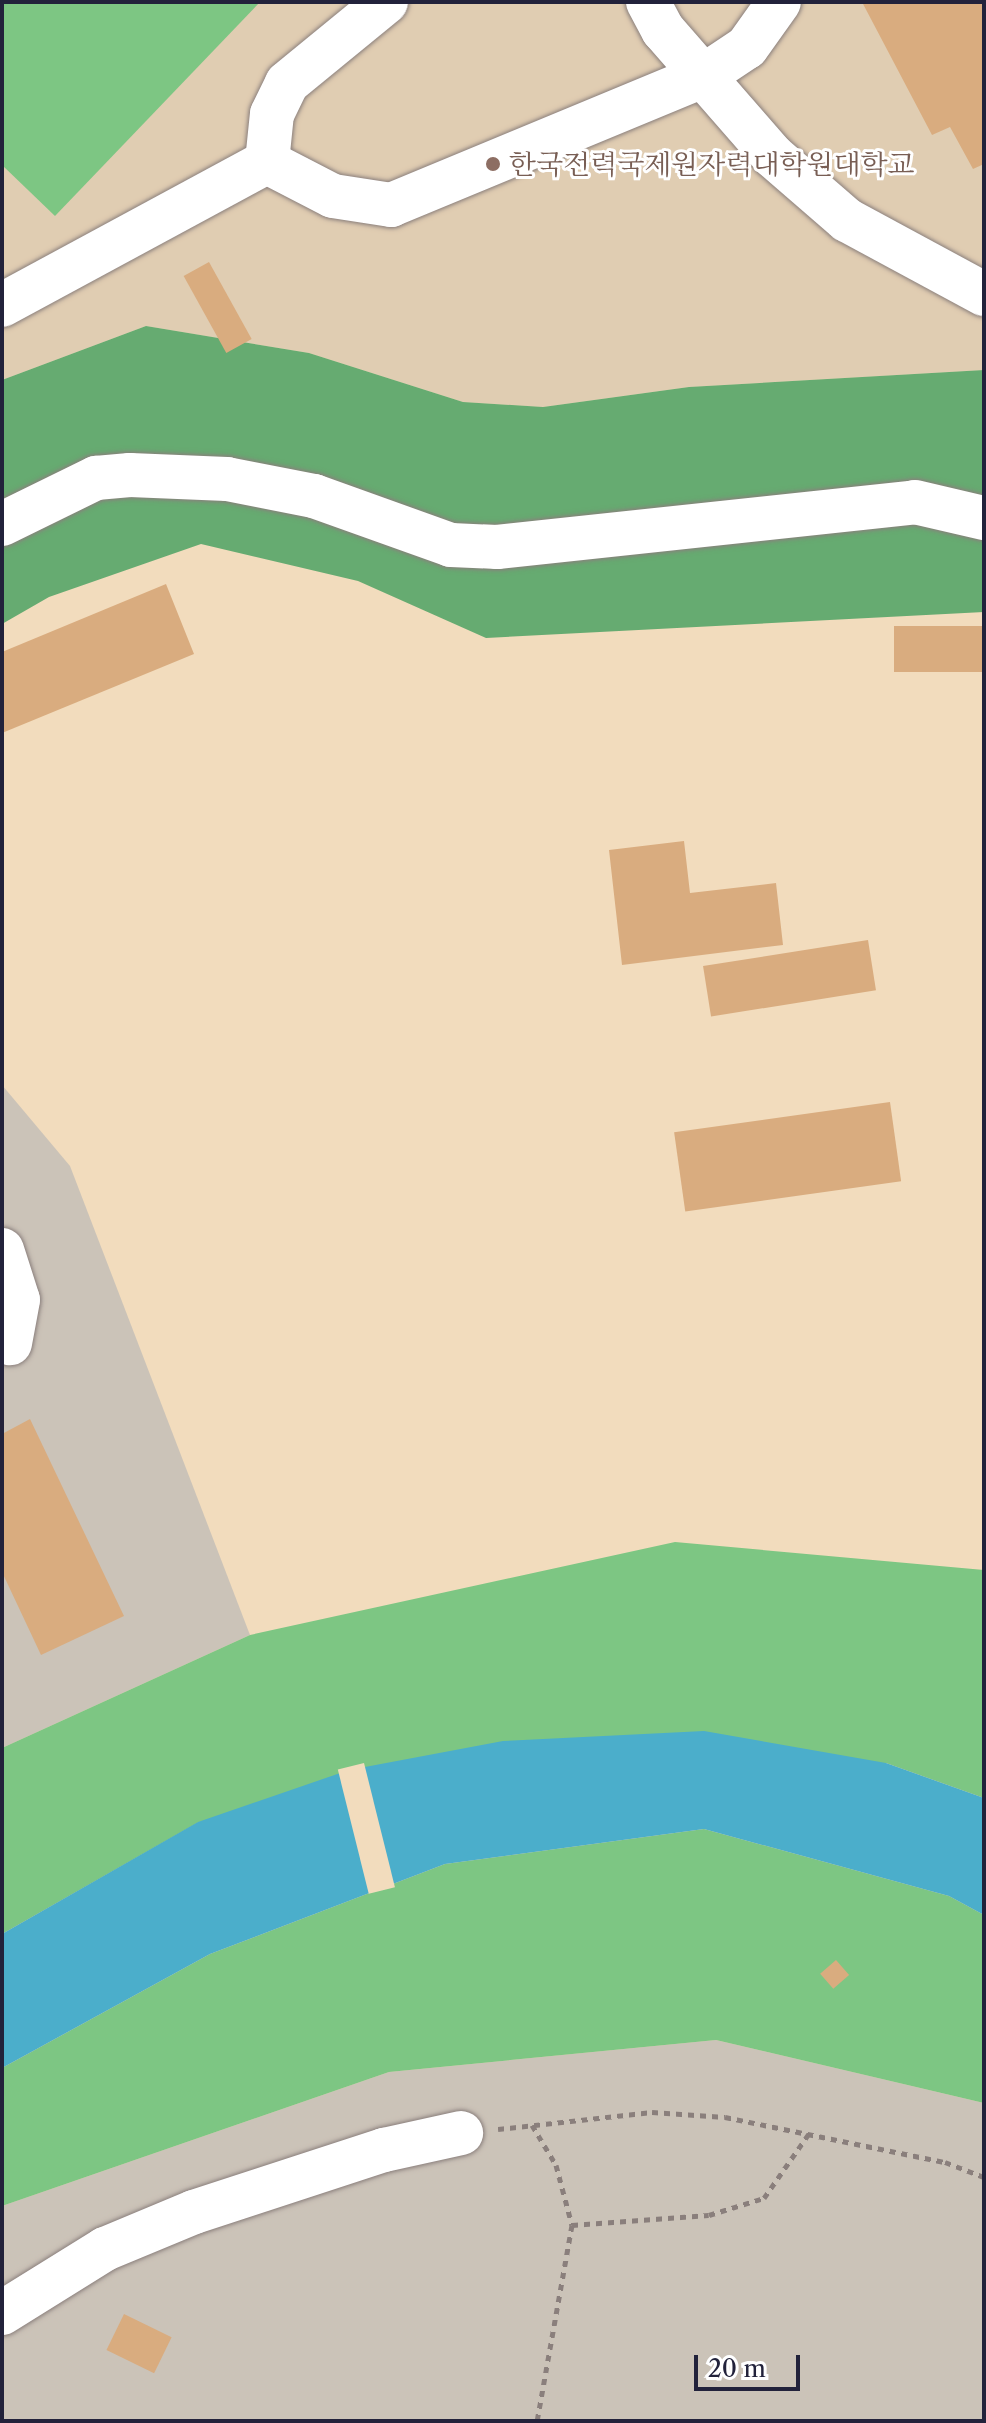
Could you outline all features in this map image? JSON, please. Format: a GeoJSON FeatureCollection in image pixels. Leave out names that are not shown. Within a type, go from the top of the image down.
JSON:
{"type":"FeatureCollection","features":[{"type":"Feature","properties":{"kind":"street"},"geometry":{"type":"LineString","coordinates":[[267,162],[272,114],[287,83],[386,2]]}},
{"type":"Feature","properties":{"kind":"street"},"geometry":{"type":"LineString","coordinates":[[648,2],[773,156],[847,220],[984,294]]}},
{"type":"Feature","properties":{"kind":"street"},"geometry":{"type":"LineString","coordinates":[[267,162],[333,196],[391,205],[705,75],[747,47],[779,2]]}},
{"type":"Feature","properties":{"kind":"street"},"geometry":{"type":"LineString","coordinates":[[2,305],[267,162]]}},
{"type":"Feature","properties":{"kind":"street"},"geometry":{"type":"LineString","coordinates":[[2,524],[96,478],[130,475],[227,479],[314,496],[451,545],[497,547],[915,502],[984,518]]}},
{"type":"Feature","properties":{"kind":"street"},"geometry":{"type":"LineString","coordinates":[[2,1250],[18,1300],[10,1343]]}},
{"type":"Feature","properties":{"kind":"street"},"geometry":{"type":"LineString","coordinates":[[2,2313],[105,2249],[194,2212],[384,2150],[461,2133]]}},
{"type":"Feature","properties":{"kind":"path"},"geometry":{"type":"LineString","coordinates":[[461,2133],[652,2112],[810,2132],[984,2177]]}},
{"type":"Feature","properties":{"kind":"path"},"geometry":{"type":"LineString","coordinates":[[532,2125],[556,2165],[572,2225],[537,2421]]}},
{"type":"Feature","properties":{"kind":"path"},"geometry":{"type":"LineString","coordinates":[[572,2225],[709,2215],[764,2198],[810,2132]]}},
{"type":"Feature","properties":{"kind":"shaded area","name":"한국전력국제원자력대학원대학교"},"geometry":{"type":"Polygon","coordinates":[[[2,2],[984,2],[984,370],[689,387],[543,407],[463,402],[309,353],[146,326],[2,380],[2,2]]]}},
{"type":"Feature","properties":{"kind":"shaded area"},"geometry":{"type":"Polygon","coordinates":[[[2,1085],[70,1166],[250,1635],[2,1748],[2,1085]]]}},
{"type":"Feature","properties":{"kind":"shaded area"},"geometry":{"type":"Polygon","coordinates":[[[716,2040],[984,2103],[984,2421],[2,2421],[2,2206],[389,2072],[716,2040]]]}},
{"type":"Feature","properties":{"kind":"green space"},"geometry":{"type":"Polygon","coordinates":[[[2,2],[260,2],[55,216],[2,165],[2,2]]]}},
{"type":"Feature","properties":{"kind":"green space"},"geometry":{"type":"Polygon","coordinates":[[[146,326],[309,353],[463,402],[543,407],[689,387],[984,370],[984,612],[486,638],[358,581],[201,544],[49,597],[2,624],[2,380],[146,326]]]}},
{"type":"Feature","properties":{"kind":"green space"},"geometry":{"type":"Polygon","coordinates":[[[675,1542],[984,1570],[984,1798],[886,1763],[199,1822],[2,1934],[2,1748],[250,1635],[675,1542]]]}},
{"type":"Feature","properties":{"kind":"green space"},"geometry":{"type":"Polygon","coordinates":[[[704,1829],[949,1896],[984,1915],[984,2103],[716,2040],[389,2072],[2,2206],[2,2068],[210,1954],[445,1864],[704,1829]]]}},
{"type":"Feature","properties":{"kind":"water"},"geometry":{"type":"Polygon","coordinates":[[[704,1731],[886,1763],[984,1798],[984,1915],[949,1896],[704,1829],[445,1864],[210,1954],[2,2068],[2,1934],[198,1822],[349,1770],[503,1741],[704,1731]]]}},
{"type":"Feature","properties":{"kind":"pier"},"geometry":{"type":"Polygon","coordinates":[[[364,1763],[395,1887],[369,1894],[338,1770],[364,1763]]]}},
{"type":"Feature","properties":{"kind":"building"},"geometry":{"type":"Polygon","coordinates":[[[862,2],[984,2],[984,164],[973,169],[950,127],[932,135],[862,2]]]}},
{"type":"Feature","properties":{"kind":"building"},"geometry":{"type":"Polygon","coordinates":[[[209,262],[252,339],[226,353],[184,276],[209,262]]]}},
{"type":"Feature","properties":{"kind":"building"},"geometry":{"type":"Polygon","coordinates":[[[166,584],[194,654],[2,733],[2,652],[166,584]]]}},
{"type":"Feature","properties":{"kind":"building"},"geometry":{"type":"Polygon","coordinates":[[[894,626],[984,626],[984,672],[894,672],[894,626]]]}},
{"type":"Feature","properties":{"kind":"building"},"geometry":{"type":"Polygon","coordinates":[[[684,841],[690,893],[776,883],[783,945],[622,965],[609,850],[684,841]]]}},
{"type":"Feature","properties":{"kind":"building"},"geometry":{"type":"Polygon","coordinates":[[[868,940],[876,990],[711,1016],[703,966],[868,940]]]}},
{"type":"Feature","properties":{"kind":"building"},"geometry":{"type":"Polygon","coordinates":[[[890,1102],[901,1181],[685,1212],[674,1132],[890,1102]]]}},
{"type":"Feature","properties":{"kind":"building"},"geometry":{"type":"Polygon","coordinates":[[[30,1419],[124,1616],[41,1655],[2,1572],[2,1434],[30,1419]]]}},
{"type":"Feature","properties":{"kind":"building"},"geometry":{"type":"Polygon","coordinates":[[[836,1960],[849,1975],[833,1989],[820,1974],[836,1960]]]}},
{"type":"Feature","properties":{"kind":"building"},"geometry":{"type":"Polygon","coordinates":[[[124,2314],[172,2337],[154,2373],[106,2350],[124,2314]]]}},
{"type":"Feature","properties":{"kind":"place","name":"한국전력국제원자력대학원대학교"},"geometry":{"type":"Point","coordinates":[493,164]}}]}
